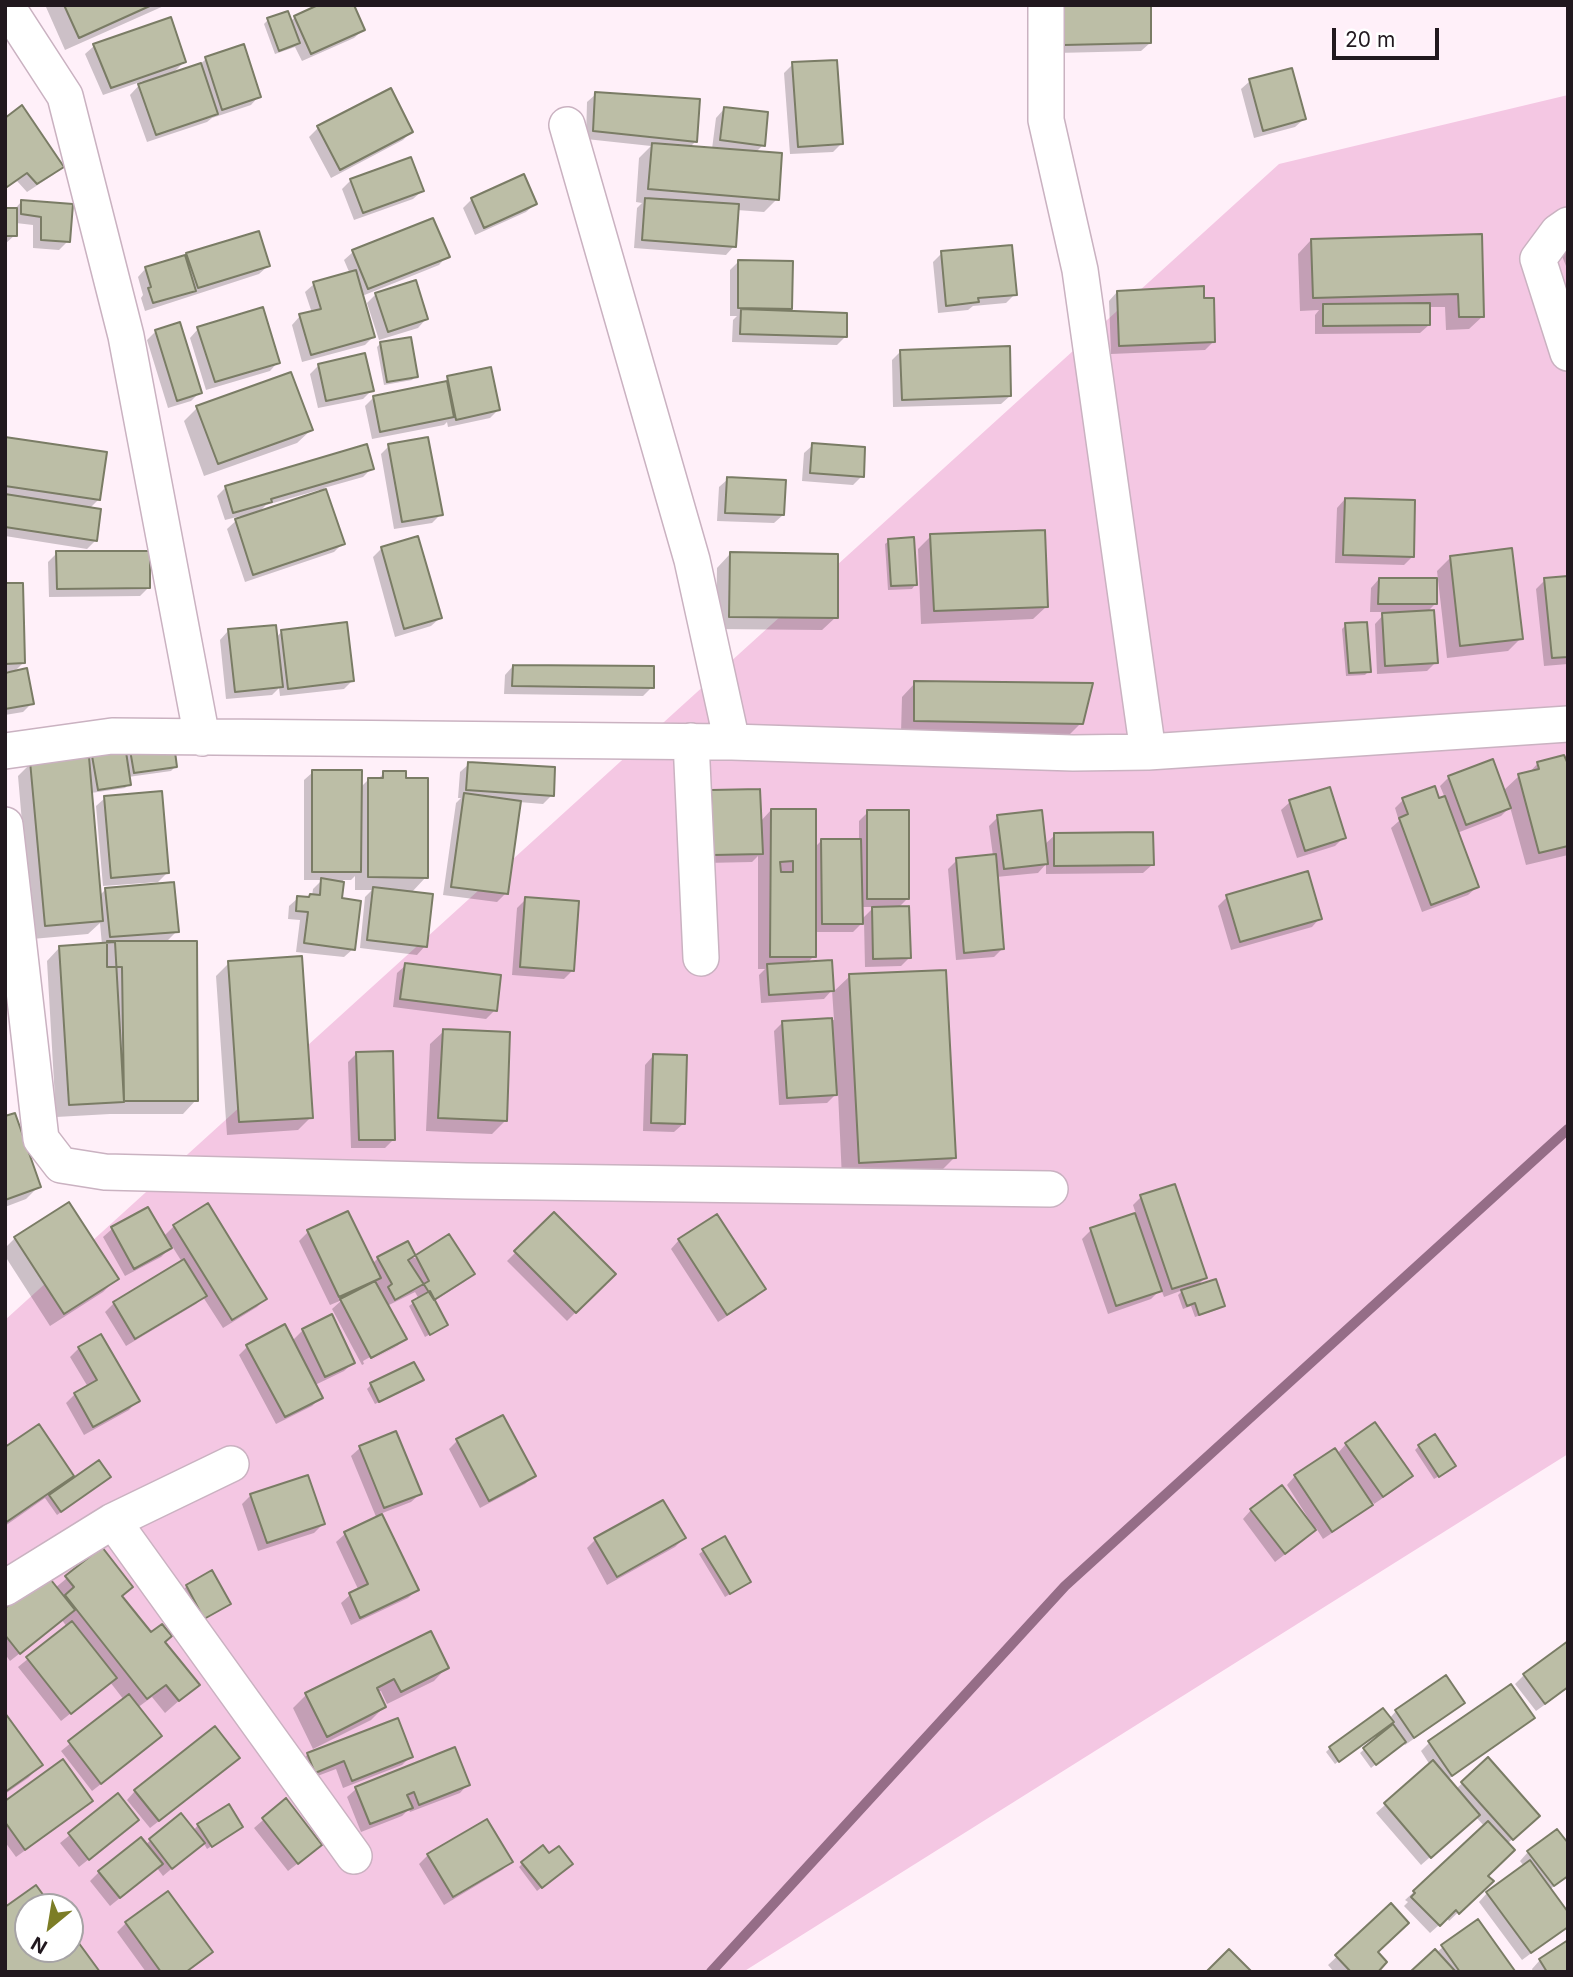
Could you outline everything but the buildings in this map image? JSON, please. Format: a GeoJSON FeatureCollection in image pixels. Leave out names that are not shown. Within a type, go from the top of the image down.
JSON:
{"type":"FeatureCollection","features":[{"type":"Feature","properties":{"kind":"street"},"geometry":{"type":"LineString","coordinates":[[6,5],[65,96],[125,336],[202,738]]}},
{"type":"Feature","properties":{"kind":"street"},"geometry":{"type":"LineString","coordinates":[[1046,5],[1046,120],[1080,270],[1148,752]]}},
{"type":"Feature","properties":{"kind":"street"},"geometry":{"type":"LineString","coordinates":[[567,125],[692,560],[732,741]]}},
{"type":"Feature","properties":{"kind":"street"},"geometry":{"type":"LineString","coordinates":[[1568,225],[1558,232],[1538,259],[1568,353]]}},
{"type":"Feature","properties":{"kind":"street"},"geometry":{"type":"LineString","coordinates":[[5,751],[111,736],[732,741],[1073,753],[1148,752],[1568,724]]}},
{"type":"Feature","properties":{"kind":"street"},"geometry":{"type":"LineString","coordinates":[[691,741],[701,958]]}},
{"type":"Feature","properties":{"kind":"street"},"geometry":{"type":"LineString","coordinates":[[5,825],[41,1139],[61,1165],[133,1173],[467,1181],[1049,1189]]}},
{"type":"Feature","properties":{"kind":"street"},"geometry":{"type":"LineString","coordinates":[[5,1588],[113,1521],[231,1464]]}},
{"type":"Feature","properties":{"kind":"street"},"geometry":{"type":"LineString","coordinates":[[113,1521],[354,1856]]}},
{"type":"Feature","properties":{"kind":"shaded area"},"geometry":{"type":"Polygon","coordinates":[[[1568,95],[1568,1454],[743,1972],[5,1972],[5,1320],[1279,164],[1568,95]]]}},
{"type":"Feature","properties":{"kind":"waterway"},"geometry":{"type":"LineString","coordinates":[[711,1972],[1065,1586],[1568,1129]]}}]}
